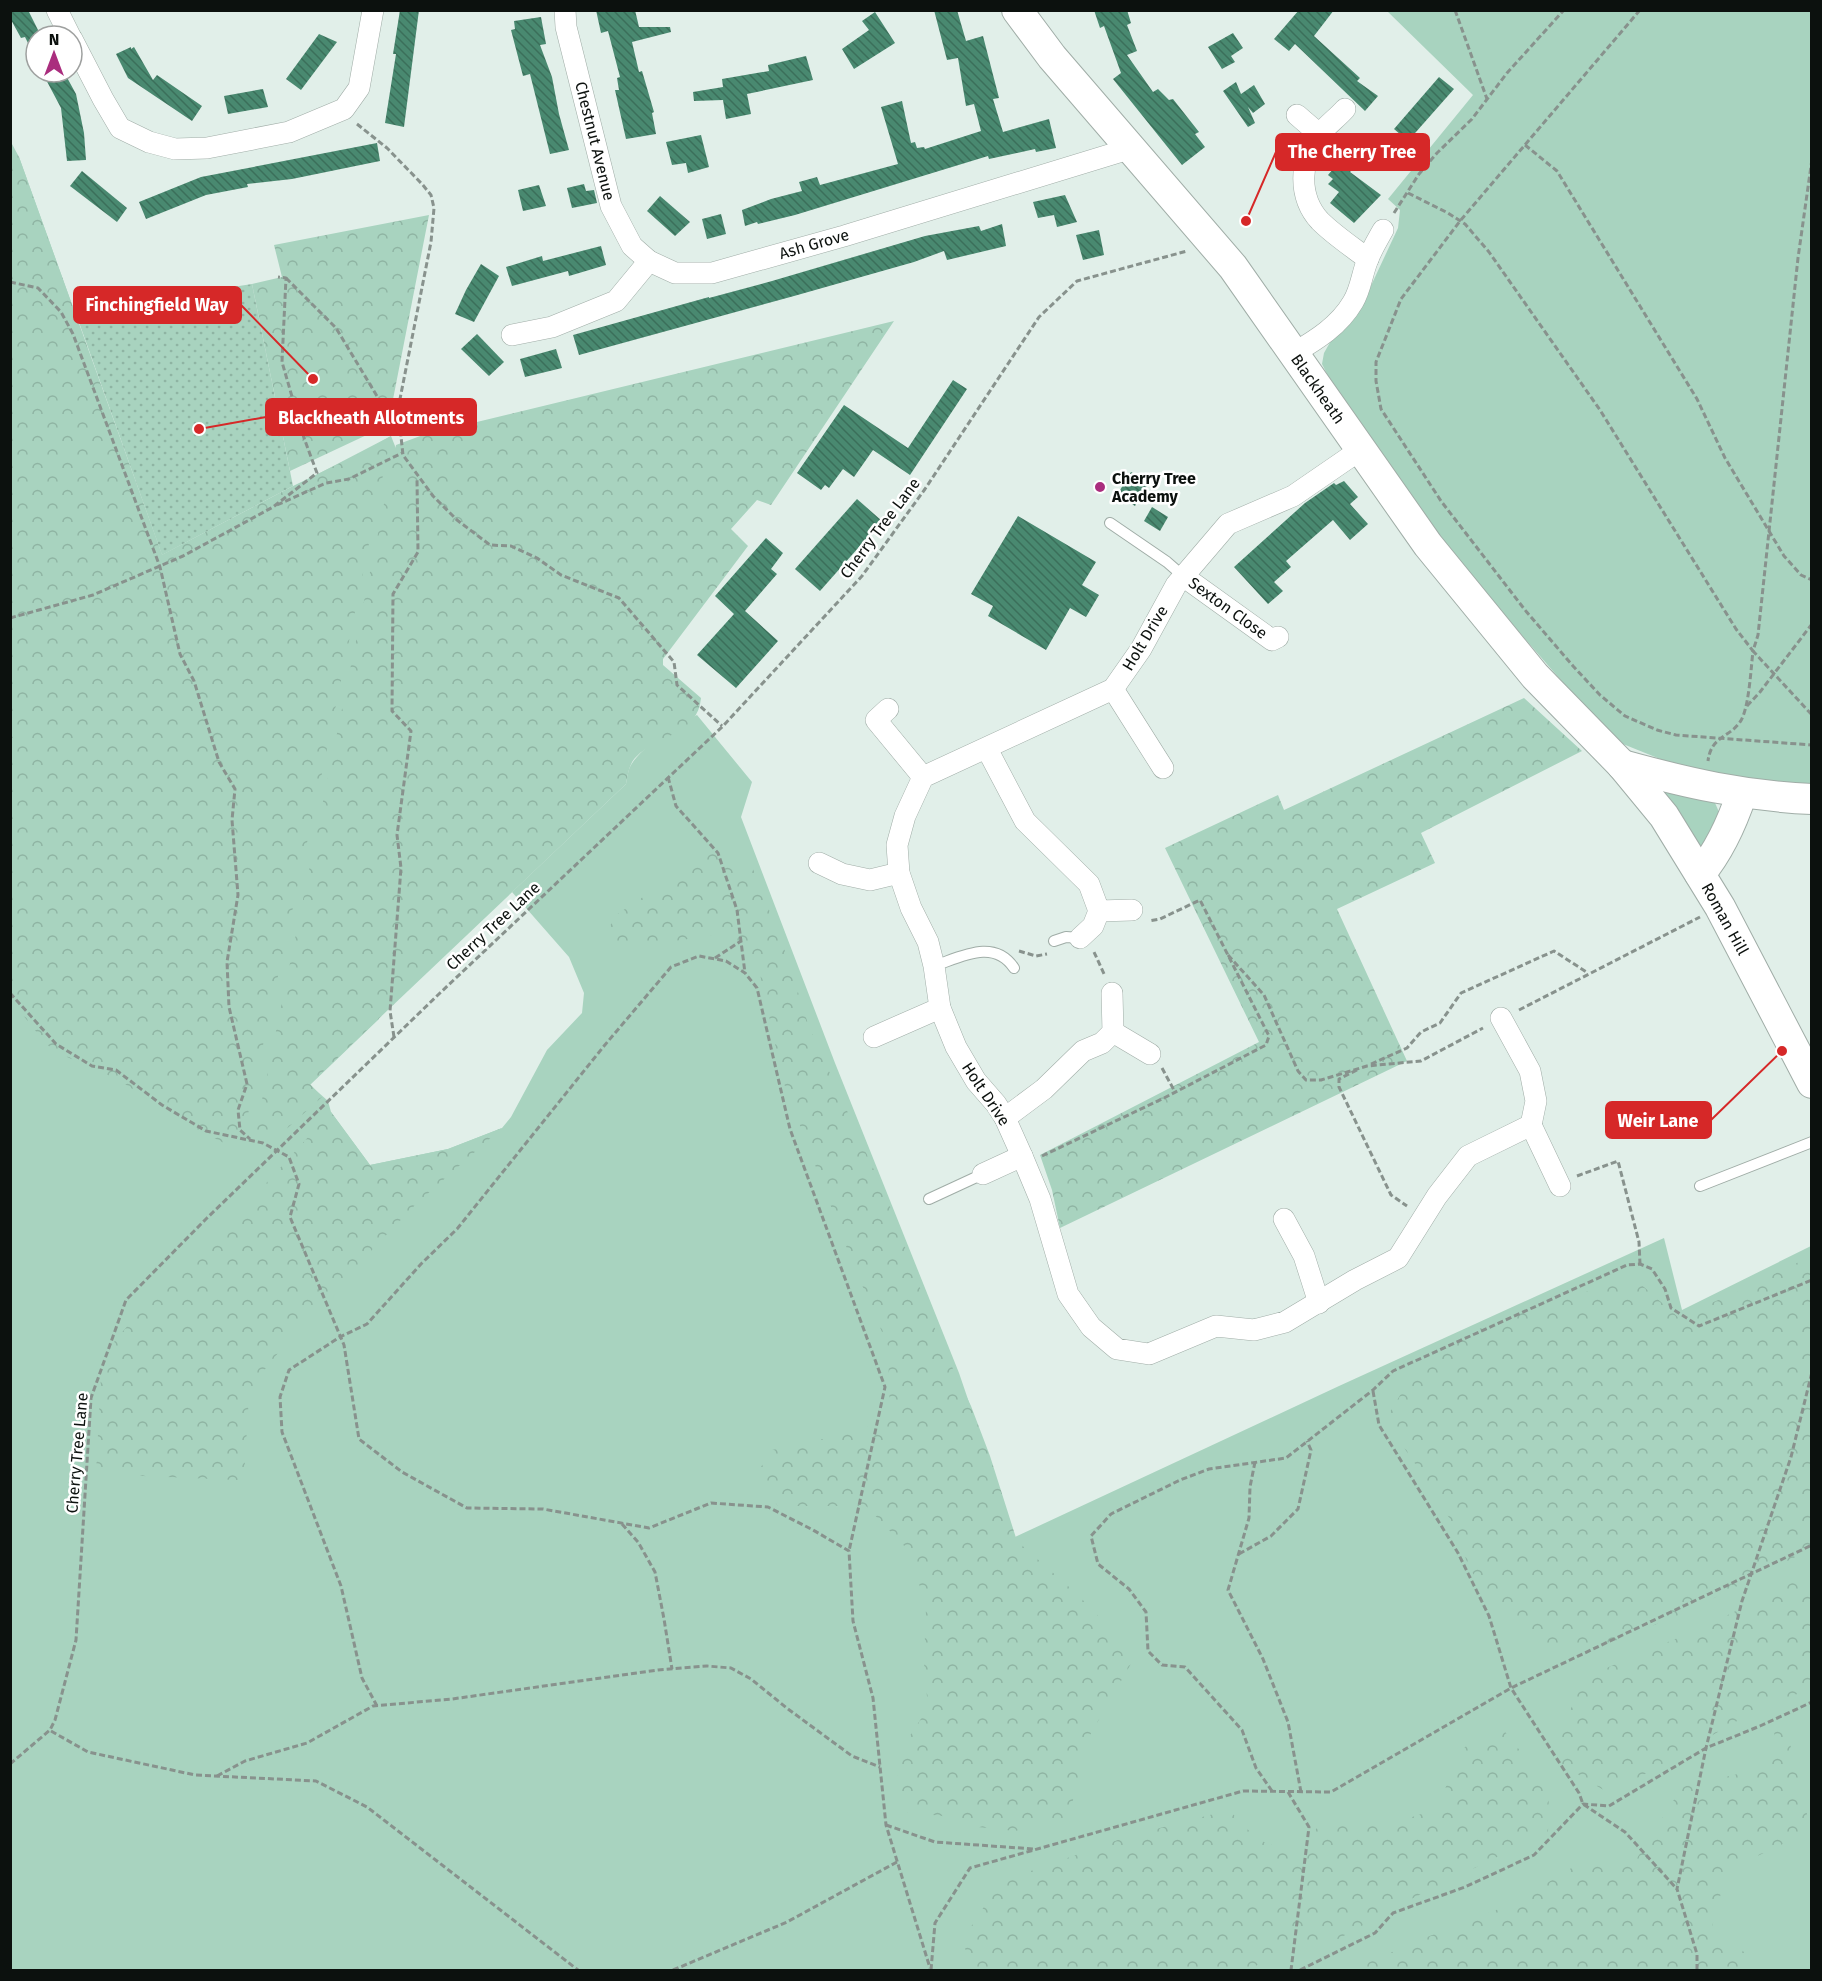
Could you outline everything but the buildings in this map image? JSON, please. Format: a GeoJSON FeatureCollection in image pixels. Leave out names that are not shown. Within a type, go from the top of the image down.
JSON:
{"type":"FeatureCollection","features":[{"type":"Feature","properties":{"kind":"main road","name":"Blackheath"},"geometry":{"type":"LineString","coordinates":[[1017,10],[1052,57],[1233,267],[1428,545],[1535,676],[1622,765]]}},
{"type":"Feature","properties":{"kind":"main road"},"geometry":{"type":"LineString","coordinates":[[1622,765],[1679,781],[1742,793],[1812,799]]}},
{"type":"Feature","properties":{"kind":"main road","name":"Roman Hill"},"geometry":{"type":"LineString","coordinates":[[1622,765],[1664,816],[1720,907],[1812,1083]]}},
{"type":"Feature","properties":{"kind":"main road"},"geometry":{"type":"LineString","coordinates":[[1700,874],[1714,856],[1734,817],[1742,793]]}},
{"type":"Feature","properties":{"kind":"street"},"geometry":{"type":"LineString","coordinates":[[57,10],[64,24]]}},
{"type":"Feature","properties":{"kind":"street"},"geometry":{"type":"LineString","coordinates":[[84,62],[120,128],[149,142],[175,148],[207,148],[289,132],[344,109],[359,88],[373,10]]}},
{"type":"Feature","properties":{"kind":"street","name":"Chestnut Avenue"},"geometry":{"type":"LineString","coordinates":[[565,10],[566,27],[611,206],[632,246],[649,261]]}},
{"type":"Feature","properties":{"kind":"street"},"geometry":{"type":"LineString","coordinates":[[1345,109],[1319,134],[1311,146],[1303,168],[1308,203],[1320,220],[1368,259]]}},
{"type":"Feature","properties":{"kind":"street"},"geometry":{"type":"LineString","coordinates":[[1298,115],[1319,134]]}},
{"type":"Feature","properties":{"kind":"street","name":"Ash Grove"},"geometry":{"type":"LineString","coordinates":[[649,261],[675,273],[712,273],[844,236],[1132,148]]}},
{"type":"Feature","properties":{"kind":"street"},"geometry":{"type":"LineString","coordinates":[[1294,353],[1322,337],[1353,302],[1368,259],[1383,230]]}},
{"type":"Feature","properties":{"kind":"street"},"geometry":{"type":"LineString","coordinates":[[512,335],[552,327],[616,301],[649,261]]}},
{"type":"Feature","properties":{"kind":"street","name":"Holt Drive"},"geometry":{"type":"LineString","coordinates":[[1360,450],[1293,495],[1228,524],[1176,585],[1141,649],[1113,689],[923,777],[905,816],[897,845],[899,873],[911,908],[928,942],[940,1008],[956,1047],[976,1081],[1005,1118],[1024,1160],[1040,1199],[1068,1294],[1091,1327],[1117,1349],[1149,1354],[1216,1326],[1254,1330],[1286,1322],[1355,1280],[1398,1258],[1437,1196],[1468,1156],[1531,1125]]}},
{"type":"Feature","properties":{"kind":"street","name":"Sexton Close"},"geometry":{"type":"LineString","coordinates":[[1184,576],[1270,642]]}},
{"type":"Feature","properties":{"kind":"street"},"geometry":{"type":"LineString","coordinates":[[1113,689],[1145,748],[1162,768]]}},
{"type":"Feature","properties":{"kind":"street"},"geometry":{"type":"LineString","coordinates":[[888,709],[876,720],[923,777]]}},
{"type":"Feature","properties":{"kind":"street"},"geometry":{"type":"LineString","coordinates":[[987,749],[1025,821],[1089,884],[1099,911],[1094,926],[1080,938]]}},
{"type":"Feature","properties":{"kind":"street"},"geometry":{"type":"LineString","coordinates":[[819,863],[842,874],[870,880],[899,873]]}},
{"type":"Feature","properties":{"kind":"street"},"geometry":{"type":"LineString","coordinates":[[1099,911],[1132,910]]}},
{"type":"Feature","properties":{"kind":"street"},"geometry":{"type":"LineString","coordinates":[[1005,1118],[1044,1089],[1083,1051],[1102,1043],[1113,1032],[1112,993]]}},
{"type":"Feature","properties":{"kind":"street"},"geometry":{"type":"LineString","coordinates":[[874,1037],[940,1008]]}},
{"type":"Feature","properties":{"kind":"street"},"geometry":{"type":"LineString","coordinates":[[1502,1018],[1530,1071],[1536,1101],[1531,1125],[1560,1186]]}},
{"type":"Feature","properties":{"kind":"street"},"geometry":{"type":"LineString","coordinates":[[1113,1032],[1150,1054]]}},
{"type":"Feature","properties":{"kind":"street"},"geometry":{"type":"LineString","coordinates":[[983,1174],[1024,1160]]}},
{"type":"Feature","properties":{"kind":"street"},"geometry":{"type":"LineString","coordinates":[[1284,1219],[1304,1256],[1319,1303]]}},
{"type":"Feature","properties":{"kind":"lane"},"geometry":{"type":"LineString","coordinates":[[1110,523],[1184,576]]}},
{"type":"Feature","properties":{"kind":"lane"},"geometry":{"type":"LineString","coordinates":[[1054,941],[1066,937],[1080,938]]}},
{"type":"Feature","properties":{"kind":"lane"},"geometry":{"type":"LineString","coordinates":[[934,966],[982,951],[996,952],[1008,958],[1014,968]]}},
{"type":"Feature","properties":{"kind":"lane"},"geometry":{"type":"LineString","coordinates":[[1700,1186],[1812,1142]]}},
{"type":"Feature","properties":{"kind":"lane"},"geometry":{"type":"LineString","coordinates":[[928,1198],[983,1174]]}},
{"type":"Feature","properties":{"kind":"path"},"geometry":{"type":"LineString","coordinates":[[1455,10],[1487,99]]}},
{"type":"Feature","properties":{"kind":"path"},"geometry":{"type":"LineString","coordinates":[[1383,230],[1437,153],[1472,119],[1507,73],[1564,10]]}},
{"type":"Feature","properties":{"kind":"path"},"geometry":{"type":"LineString","coordinates":[[1640,10],[1460,221],[1401,299],[1376,362],[1376,381],[1381,409],[1440,501],[1525,610],[1600,695],[1625,716],[1657,730],[1676,735],[1812,745]]}},
{"type":"Feature","properties":{"kind":"path"},"geometry":{"type":"LineString","coordinates":[[344,109],[352,120],[387,148],[422,184],[431,195],[434,208],[431,242],[398,409],[402,453],[417,477],[433,496],[457,520],[490,545],[511,546],[537,558],[561,575],[619,598],[674,662],[677,685],[723,726]]}},
{"type":"Feature","properties":{"kind":"path"},"geometry":{"type":"LineString","coordinates":[[1526,145],[1557,171],[1697,399],[1725,458],[1768,531],[1784,556],[1801,575],[1812,580]]}},
{"type":"Feature","properties":{"kind":"path"},"geometry":{"type":"LineString","coordinates":[[1706,786],[1709,753],[1718,739],[1741,722],[1753,651],[1758,635],[1798,258],[1812,159]]}},
{"type":"Feature","properties":{"kind":"path"},"geometry":{"type":"LineString","coordinates":[[1408,193],[1460,221],[1489,252],[1600,411],[1737,629],[1753,651],[1812,715]]}},
{"type":"Feature","properties":{"kind":"path","name":"Cherry Tree Lane"},"geometry":{"type":"LineString","coordinates":[[50,1730],[55,1720],[76,1640],[91,1398],[126,1300],[394,1037],[723,726],[862,576],[925,489],[1039,317],[1077,281],[1213,243]]}},
{"type":"Feature","properties":{"kind":"path"},"geometry":{"type":"LineString","coordinates":[[278,277],[286,278],[336,328],[399,433]]}},
{"type":"Feature","properties":{"kind":"path"},"geometry":{"type":"LineString","coordinates":[[273,507],[317,473],[304,438],[282,362],[286,278]]}},
{"type":"Feature","properties":{"kind":"path"},"geometry":{"type":"LineString","coordinates":[[10,282],[38,288],[61,312],[73,334],[160,567],[180,654],[194,681],[219,762],[235,789],[232,820],[238,895],[227,962],[229,1007],[247,1084],[238,1110],[240,1130],[251,1140]]}},
{"type":"Feature","properties":{"kind":"path"},"geometry":{"type":"LineString","coordinates":[[10,618],[93,595],[160,567],[273,507],[326,483],[349,479],[402,453]]}},
{"type":"Feature","properties":{"kind":"path"},"geometry":{"type":"LineString","coordinates":[[394,1037],[390,1011],[401,867],[397,835],[411,731],[392,711],[393,594],[418,552],[417,477]]}},
{"type":"Feature","properties":{"kind":"path"},"geometry":{"type":"LineString","coordinates":[[1745,708],[1812,624]]}},
{"type":"Feature","properties":{"kind":"path"},"geometry":{"type":"LineString","coordinates":[[668,777],[676,806],[718,854],[737,910],[745,974]]}},
{"type":"Feature","properties":{"kind":"path"},"geometry":{"type":"LineString","coordinates":[[1024,1160],[1066,1146],[1266,1045],[1269,1036],[1200,900],[1152,921],[1131,918],[1132,910]]}},
{"type":"Feature","properties":{"kind":"path"},"geometry":{"type":"LineString","coordinates":[[1228,955],[1264,995],[1298,1071],[1306,1080],[1321,1080],[1367,1066],[1421,1061],[1720,907]]}},
{"type":"Feature","properties":{"kind":"path"},"geometry":{"type":"LineString","coordinates":[[1080,938],[1097,956],[1112,993]]}},
{"type":"Feature","properties":{"kind":"path"},"geometry":{"type":"LineString","coordinates":[[714,959],[741,941]]}},
{"type":"Feature","properties":{"kind":"path"},"geometry":{"type":"LineString","coordinates":[[1424,1217],[1391,1195],[1339,1087],[1339,1078],[1407,1048],[1421,1032],[1440,1023],[1461,993],[1554,951],[1588,974]]}},
{"type":"Feature","properties":{"kind":"path"},"geometry":{"type":"LineString","coordinates":[[377,1706],[362,1678],[341,1586],[282,1432],[280,1397],[289,1370],[340,1337],[367,1324],[457,1228],[671,967],[699,956],[726,961],[745,974],[757,988],[790,1128],[885,1387],[849,1551],[853,1621],[873,1698],[886,1825],[931,1970]]}},
{"type":"Feature","properties":{"kind":"path"},"geometry":{"type":"LineString","coordinates":[[10,993],[56,1044],[92,1066],[116,1070],[162,1105],[206,1131],[263,1143],[289,1157],[299,1185],[290,1217],[344,1346],[359,1439],[402,1472],[467,1508],[543,1509],[649,1528],[711,1503],[768,1507],[849,1551]]}},
{"type":"Feature","properties":{"kind":"path"},"geometry":{"type":"LineString","coordinates":[[1150,1054],[1155,1055],[1175,1092]]}},
{"type":"Feature","properties":{"kind":"path"},"geometry":{"type":"LineString","coordinates":[[1560,1186],[1583,1172],[1618,1161],[1639,1242],[1640,1264]]}},
{"type":"Feature","properties":{"kind":"path"},"geometry":{"type":"LineString","coordinates":[[1272,1791],[1256,1768],[1242,1730],[1185,1666],[1162,1665],[1148,1651],[1146,1612],[1129,1589],[1098,1564],[1091,1536],[1111,1514],[1180,1480],[1209,1469],[1286,1458],[1393,1371],[1627,1265],[1640,1264],[1652,1269],[1665,1288],[1671,1308],[1699,1326],[1812,1280]]}},
{"type":"Feature","properties":{"kind":"path"},"geometry":{"type":"LineString","coordinates":[[1677,1889],[1742,1601],[1791,1457],[1812,1372]]}},
{"type":"Feature","properties":{"kind":"path"},"geometry":{"type":"LineString","coordinates":[[1372,1390],[1378,1425],[1458,1553],[1489,1616],[1511,1688],[1579,1793],[1583,1804],[1625,1833],[1677,1889],[1697,1954],[1697,1971]]}},
{"type":"Feature","properties":{"kind":"path"},"geometry":{"type":"LineString","coordinates":[[1239,1554],[1271,1536],[1298,1509],[1311,1450],[1307,1442]]}},
{"type":"Feature","properties":{"kind":"path"},"geometry":{"type":"LineString","coordinates":[[1255,1462],[1250,1487],[1249,1518],[1228,1590],[1263,1659],[1288,1722],[1301,1792]]}},
{"type":"Feature","properties":{"kind":"path"},"geometry":{"type":"LineString","coordinates":[[622,1523],[638,1542],[655,1572],[672,1669]]}},
{"type":"Feature","properties":{"kind":"path"},"geometry":{"type":"LineString","coordinates":[[931,1970],[935,1923],[970,1868],[1243,1791],[1331,1792],[1511,1688],[1812,1545]]}},
{"type":"Feature","properties":{"kind":"path"},"geometry":{"type":"LineString","coordinates":[[217,1776],[245,1761],[307,1743],[373,1706],[452,1699],[707,1666],[731,1668],[751,1679],[852,1756],[880,1767]]}},
{"type":"Feature","properties":{"kind":"path"},"geometry":{"type":"LineString","coordinates":[[1583,1804],[1609,1806],[1707,1748],[1812,1702]]}},
{"type":"Feature","properties":{"kind":"path"},"geometry":{"type":"LineString","coordinates":[[10,1764],[50,1730],[88,1752],[195,1775],[316,1781],[367,1807],[578,1971]]}},
{"type":"Feature","properties":{"kind":"path"},"geometry":{"type":"LineString","coordinates":[[1288,1792],[1309,1827],[1292,1971]]}},
{"type":"Feature","properties":{"kind":"path"},"geometry":{"type":"LineString","coordinates":[[1300,1971],[1375,1934],[1393,1912],[1465,1887],[1534,1855],[1583,1804]]}},
{"type":"Feature","properties":{"kind":"path"},"geometry":{"type":"LineString","coordinates":[[886,1825],[935,1842],[1037,1849]]}},
{"type":"Feature","properties":{"kind":"path"},"geometry":{"type":"LineString","coordinates":[[673,1971],[787,1922],[897,1862]]}},
{"type":"Feature","properties":{"kind":"green space"},"geometry":{"type":"Polygon","coordinates":[[[1387,11],[1811,11],[1811,799],[1680,767],[1613,740],[1439,540],[1385,458],[1335,390],[1322,364],[1324,353],[1333,337],[1361,307],[1398,228],[1400,210],[1388,199],[1473,95],[1387,11]]]}},
{"type":"Feature","properties":{"kind":"green space"},"geometry":{"type":"Polygon","coordinates":[[[12,144],[19,157],[162,555],[391,436],[320,783],[240,1151],[182,1122],[119,1080],[58,1053],[46,1044],[11,1000],[10,737],[17,736],[10,711],[12,144]]]}},
{"type":"Feature","properties":{"kind":"green space"},"geometry":{"type":"Polygon","coordinates":[[[19,157],[162,555],[391,436],[409,481],[379,1019],[310,1085],[328,1101],[331,1112],[370,1165],[448,1149],[502,1128],[511,1117],[547,1050],[582,1013],[584,993],[569,957],[512,892],[626,784],[631,765],[644,750],[670,730],[697,715],[752,782],[741,817],[835,1063],[959,1373],[1015,1537],[1664,1238],[1682,1310],[1811,1246],[1811,1970],[11,1970],[10,159],[19,157]]]}},
{"type":"Feature","properties":{"kind":"green space"},"geometry":{"type":"Polygon","coordinates":[[[429,215],[388,425],[290,471],[252,284],[282,277],[274,245],[429,215]]]}},
{"type":"Feature","properties":{"kind":"green space"},"geometry":{"type":"Polygon","coordinates":[[[252,284],[293,486],[162,555],[76,314],[252,284]]]}},
{"type":"Feature","properties":{"kind":"green space"},"geometry":{"type":"Polygon","coordinates":[[[894,321],[771,505],[757,500],[731,529],[748,546],[663,659],[663,665],[701,698],[693,720],[636,757],[630,766],[626,784],[310,1084],[322,1097],[282,1133],[255,1134],[396,445],[423,435],[894,321]]]}},
{"type":"Feature","properties":{"kind":"green space"},"geometry":{"type":"Polygon","coordinates":[[[1524,698],[1582,751],[1421,833],[1435,863],[1337,909],[1407,1061],[1060,1228],[1052,1190],[1040,1155],[1259,1042],[1165,848],[1278,795],[1284,810],[1524,698]]]}},
{"type":"Feature","properties":{"kind":"green space"},"geometry":{"type":"Polygon","coordinates":[[[1649,777],[1712,796],[1719,812],[1705,853],[1649,777]]]}},
{"type":"Feature","properties":{"kind":"green space"},"geometry":{"type":"Polygon","coordinates":[[[712,851],[753,869],[784,948],[809,1027],[888,1201],[940,1342],[971,1406],[990,1456],[1017,1541],[1077,1594],[1136,1655],[1086,1742],[1069,1818],[1015,1831],[978,1827],[942,1816],[905,1812],[899,1789],[897,1764],[909,1737],[928,1708],[924,1663],[926,1607],[909,1551],[866,1506],[778,1506],[755,1476],[772,1450],[841,1435],[890,1420],[888,1346],[851,1259],[783,1081],[758,965],[730,932],[646,946],[600,944],[616,915],[712,851]]]}},
{"type":"Feature","properties":{"kind":"green space"},"geometry":{"type":"Polygon","coordinates":[[[331,1112],[370,1165],[448,1149],[502,1128],[416,1204],[302,1323],[254,1383],[249,1396],[244,1477],[237,1480],[96,1474],[101,1375],[115,1340],[160,1290],[229,1224],[331,1112]]]}},
{"type":"Feature","properties":{"kind":"green space"},"geometry":{"type":"Polygon","coordinates":[[[1811,1256],[1811,1549],[1684,1613],[1607,1644],[1555,1652],[1526,1636],[1470,1570],[1453,1524],[1385,1420],[1416,1369],[1489,1323],[1559,1298],[1636,1280],[1678,1317],[1742,1290],[1811,1256]]]}},
{"type":"Feature","properties":{"kind":"green space"},"geometry":{"type":"Polygon","coordinates":[[[1811,1573],[1811,1688],[1744,1717],[1610,1794],[1561,1764],[1557,1727],[1572,1706],[1577,1694],[1578,1680],[1706,1626],[1811,1573]]]}},
{"type":"Feature","properties":{"kind":"green space"},"geometry":{"type":"Polygon","coordinates":[[[1774,1727],[1787,1731],[1811,1831],[1725,1871],[1709,1938],[1740,1948],[1757,1966],[1757,1970],[1351,1970],[1514,1903],[1578,1864],[1632,1866],[1682,1787],[1742,1773],[1775,1750],[1774,1727]]]}},
{"type":"Feature","properties":{"kind":"green space"},"geometry":{"type":"Polygon","coordinates":[[[1502,1728],[1549,1787],[1548,1832],[1401,1904],[1338,1939],[1289,1946],[1249,1970],[970,1970],[963,1939],[1000,1882],[1129,1836],[1229,1810],[1257,1839],[1296,1855],[1320,1824],[1387,1825],[1437,1809],[1461,1749],[1502,1728]]]}},
{"type":"Feature","properties":{"kind":"place","name":"The Cherry Tree"},"geometry":{"type":"Point","coordinates":[1246,221]}},
{"type":"Feature","properties":{"kind":"place","name":"Finchingfield Way"},"geometry":{"type":"Point","coordinates":[313,379]}},
{"type":"Feature","properties":{"kind":"place","name":"Blackheath Allotments"},"geometry":{"type":"Point","coordinates":[199,429]}},
{"type":"Feature","properties":{"kind":"place","name":"Cherry Tree Academy"},"geometry":{"type":"Point","coordinates":[1100,487]}},
{"type":"Feature","properties":{"kind":"place","name":"Weir Lane"},"geometry":{"type":"Point","coordinates":[1782,1051]}}]}
